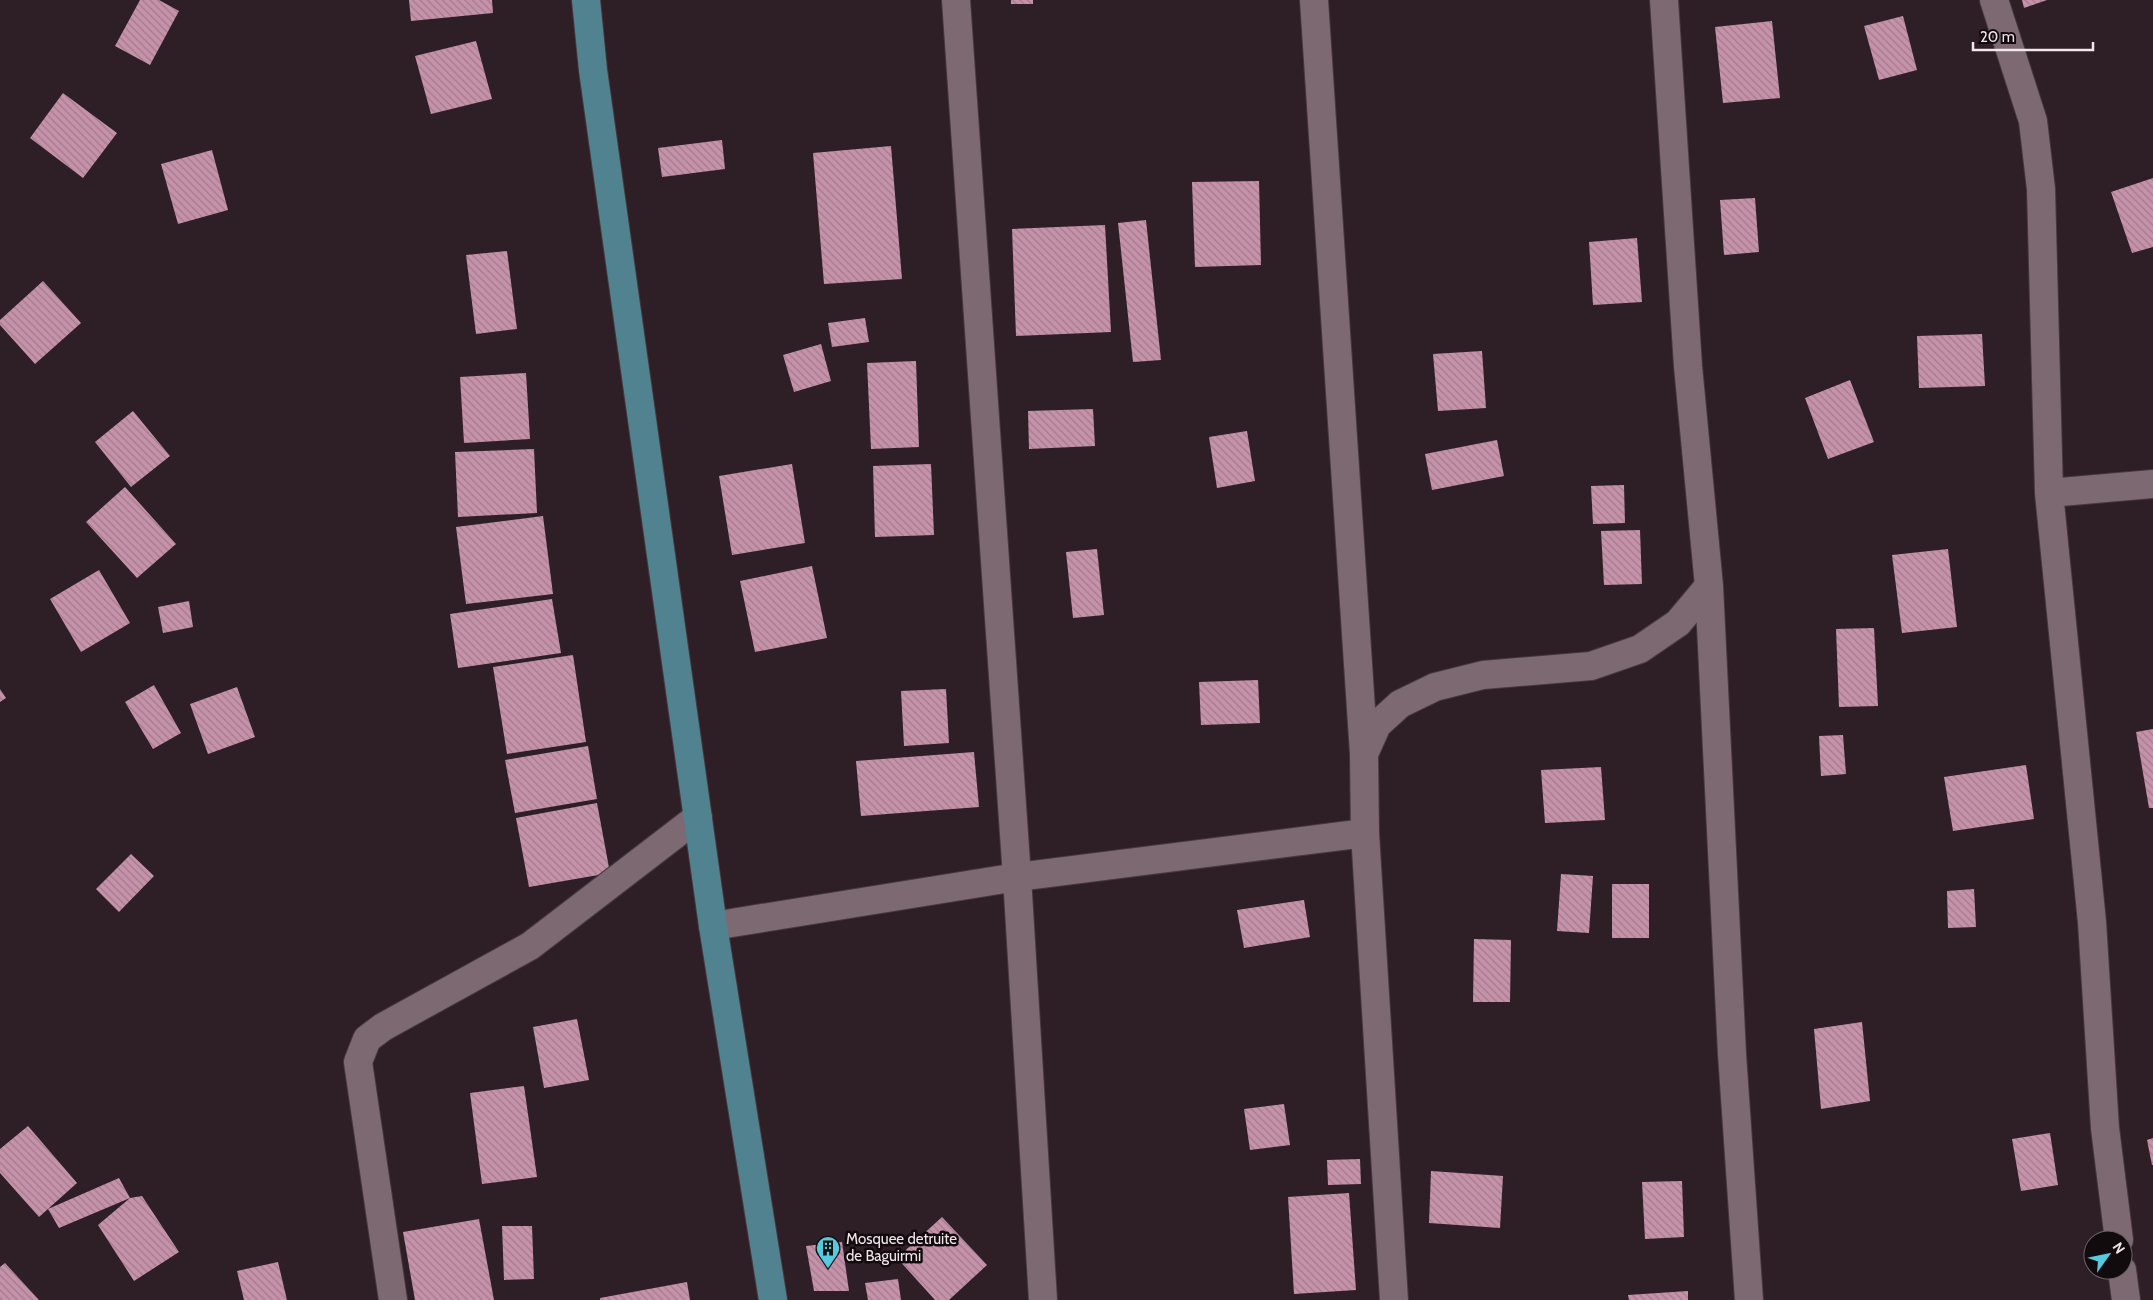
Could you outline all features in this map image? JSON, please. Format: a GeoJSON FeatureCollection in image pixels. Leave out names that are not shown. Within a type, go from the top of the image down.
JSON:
{"type":"FeatureCollection","features":[{"type":"Feature","properties":{"kind":"main road"},"geometry":{"type":"LineString","coordinates":[[586,0],[593,70],[713,926],[773,1300]]}},
{"type":"Feature","properties":{"kind":"street"},"geometry":{"type":"LineString","coordinates":[[956,0],[1017,877],[1043,1300]]}},
{"type":"Feature","properties":{"kind":"street"},"geometry":{"type":"LineString","coordinates":[[1314,0],[1364,754],[1365,833],[1394,1300]]}},
{"type":"Feature","properties":{"kind":"street"},"geometry":{"type":"LineString","coordinates":[[1664,0],[1688,366],[1709,586],[1732,1054],[1749,1300]]}},
{"type":"Feature","properties":{"kind":"street"},"geometry":{"type":"LineString","coordinates":[[1994,0],[2033,121],[2041,190],[2049,493],[2092,922],[2105,1128],[2118,1230]]}},
{"type":"Feature","properties":{"kind":"street"},"geometry":{"type":"LineString","coordinates":[[2049,493],[2153,484]]}},
{"type":"Feature","properties":{"kind":"street"},"geometry":{"type":"LineString","coordinates":[[1364,754],[1377,725],[1400,704],[1435,687],[1483,675],[1591,666],[1640,649],[1678,624],[1709,586]]}},
{"type":"Feature","properties":{"kind":"street"},"geometry":{"type":"LineString","coordinates":[[393,1300],[358,1062],[368,1039],[383,1026],[530,946],[698,817]]}},
{"type":"Feature","properties":{"kind":"street"},"geometry":{"type":"LineString","coordinates":[[713,926],[1017,877],[1365,833]]}},
{"type":"Feature","properties":{"kind":"street"},"geometry":{"type":"LineString","coordinates":[[2123,1280],[2126,1300]]}},
{"type":"Feature","properties":{"kind":"building"},"geometry":{"type":"Polygon","coordinates":[[[140,0],[159,0],[179,11],[150,65],[115,46],[140,0]]]}},
{"type":"Feature","properties":{"kind":"building"},"geometry":{"type":"Polygon","coordinates":[[[409,0],[492,0],[493,13],[411,21],[409,0]]]}},
{"type":"Feature","properties":{"kind":"building"},"geometry":{"type":"Polygon","coordinates":[[[1011,0],[1033,0],[1033,4],[1011,4],[1011,0]]]}},
{"type":"Feature","properties":{"kind":"building"},"geometry":{"type":"Polygon","coordinates":[[[2022,0],[2047,0],[2024,8],[2022,0]]]}},
{"type":"Feature","properties":{"kind":"building"},"geometry":{"type":"Polygon","coordinates":[[[1903,16],[1917,70],[1879,80],[1864,26],[1903,16]]]}},
{"type":"Feature","properties":{"kind":"building"},"geometry":{"type":"Polygon","coordinates":[[[1772,21],[1780,98],[1723,103],[1715,27],[1772,21]]]}},
{"type":"Feature","properties":{"kind":"building"},"geometry":{"type":"Polygon","coordinates":[[[476,41],[492,99],[431,114],[415,56],[476,41]]]}},
{"type":"Feature","properties":{"kind":"building"},"geometry":{"type":"Polygon","coordinates":[[[63,93],[117,133],[83,178],[30,138],[63,93]]]}},
{"type":"Feature","properties":{"kind":"building"},"geometry":{"type":"Polygon","coordinates":[[[722,140],[725,169],[662,177],[658,148],[722,140]]]}},
{"type":"Feature","properties":{"kind":"building"},"geometry":{"type":"Polygon","coordinates":[[[891,146],[902,279],[824,284],[813,153],[891,146]]]}},
{"type":"Feature","properties":{"kind":"building"},"geometry":{"type":"Polygon","coordinates":[[[212,150],[228,210],[178,224],[161,164],[212,150]]]}},
{"type":"Feature","properties":{"kind":"building"},"geometry":{"type":"Polygon","coordinates":[[[2153,178],[2153,247],[2132,253],[2111,192],[2153,178]]]}},
{"type":"Feature","properties":{"kind":"building"},"geometry":{"type":"Polygon","coordinates":[[[1259,181],[1261,265],[1195,267],[1192,182],[1259,181]]]}},
{"type":"Feature","properties":{"kind":"building"},"geometry":{"type":"Polygon","coordinates":[[[1755,198],[1759,252],[1724,255],[1720,200],[1755,198]]]}},
{"type":"Feature","properties":{"kind":"building"},"geometry":{"type":"Polygon","coordinates":[[[1146,220],[1161,360],[1133,362],[1118,223],[1146,220]]]}},
{"type":"Feature","properties":{"kind":"building"},"geometry":{"type":"Polygon","coordinates":[[[1105,225],[1111,332],[1016,336],[1012,229],[1105,225]]]}},
{"type":"Feature","properties":{"kind":"building"},"geometry":{"type":"Polygon","coordinates":[[[1637,238],[1642,302],[1593,305],[1589,242],[1637,238]]]}},
{"type":"Feature","properties":{"kind":"building"},"geometry":{"type":"Polygon","coordinates":[[[507,251],[517,329],[476,334],[466,255],[507,251]]]}},
{"type":"Feature","properties":{"kind":"building"},"geometry":{"type":"Polygon","coordinates":[[[43,281],[81,323],[35,364],[0,325],[0,320],[43,281]]]}},
{"type":"Feature","properties":{"kind":"building"},"geometry":{"type":"Polygon","coordinates":[[[865,318],[869,342],[832,347],[828,323],[865,318]]]}},
{"type":"Feature","properties":{"kind":"building"},"geometry":{"type":"Polygon","coordinates":[[[1982,334],[1985,386],[1919,388],[1917,336],[1982,334]]]}},
{"type":"Feature","properties":{"kind":"building"},"geometry":{"type":"Polygon","coordinates":[[[821,344],[831,381],[794,392],[783,355],[821,344]]]}},
{"type":"Feature","properties":{"kind":"building"},"geometry":{"type":"Polygon","coordinates":[[[1482,351],[1486,408],[1438,411],[1433,354],[1482,351]]]}},
{"type":"Feature","properties":{"kind":"building"},"geometry":{"type":"Polygon","coordinates":[[[916,361],[919,447],[871,449],[867,363],[916,361]]]}},
{"type":"Feature","properties":{"kind":"building"},"geometry":{"type":"Polygon","coordinates":[[[526,373],[530,439],[464,443],[460,377],[526,373]]]}},
{"type":"Feature","properties":{"kind":"building"},"geometry":{"type":"Polygon","coordinates":[[[1850,380],[1874,442],[1828,459],[1805,398],[1850,380]]]}},
{"type":"Feature","properties":{"kind":"building"},"geometry":{"type":"Polygon","coordinates":[[[1093,409],[1095,446],[1029,449],[1028,411],[1093,409]]]}},
{"type":"Feature","properties":{"kind":"building"},"geometry":{"type":"Polygon","coordinates":[[[133,411],[170,456],[131,487],[95,442],[133,411]]]}},
{"type":"Feature","properties":{"kind":"building"},"geometry":{"type":"Polygon","coordinates":[[[1247,431],[1255,481],[1217,488],[1209,437],[1247,431]]]}},
{"type":"Feature","properties":{"kind":"building"},"geometry":{"type":"Polygon","coordinates":[[[1497,440],[1504,476],[1432,490],[1425,454],[1497,440]]]}},
{"type":"Feature","properties":{"kind":"building"},"geometry":{"type":"Polygon","coordinates":[[[534,449],[537,513],[458,517],[455,452],[534,449]]]}},
{"type":"Feature","properties":{"kind":"building"},"geometry":{"type":"Polygon","coordinates":[[[792,464],[805,543],[732,555],[719,476],[792,464]]]}},
{"type":"Feature","properties":{"kind":"building"},"geometry":{"type":"Polygon","coordinates":[[[931,464],[934,535],[875,537],[873,466],[931,464]]]}},
{"type":"Feature","properties":{"kind":"building"},"geometry":{"type":"Polygon","coordinates":[[[1624,485],[1625,523],[1593,524],[1591,486],[1624,485]]]}},
{"type":"Feature","properties":{"kind":"building"},"geometry":{"type":"Polygon","coordinates":[[[125,487],[176,544],[137,578],[86,522],[125,487]]]}},
{"type":"Feature","properties":{"kind":"building"},"geometry":{"type":"Polygon","coordinates":[[[543,516],[553,594],[466,604],[456,527],[543,516]]]}},
{"type":"Feature","properties":{"kind":"building"},"geometry":{"type":"Polygon","coordinates":[[[1640,530],[1642,584],[1604,585],[1601,531],[1640,530]]]}},
{"type":"Feature","properties":{"kind":"building"},"geometry":{"type":"Polygon","coordinates":[[[1097,549],[1104,615],[1073,618],[1066,552],[1097,549]]]}},
{"type":"Feature","properties":{"kind":"building"},"geometry":{"type":"Polygon","coordinates":[[[1948,549],[1957,627],[1902,633],[1892,555],[1948,549]]]}},
{"type":"Feature","properties":{"kind":"building"},"geometry":{"type":"Polygon","coordinates":[[[812,566],[827,638],[755,652],[740,581],[812,566]]]}},
{"type":"Feature","properties":{"kind":"building"},"geometry":{"type":"Polygon","coordinates":[[[99,570],[130,623],[81,652],[50,599],[99,570]]]}},
{"type":"Feature","properties":{"kind":"building"},"geometry":{"type":"Polygon","coordinates":[[[552,599],[561,653],[458,668],[450,614],[552,599]]]}},
{"type":"Feature","properties":{"kind":"building"},"geometry":{"type":"Polygon","coordinates":[[[189,601],[193,627],[163,633],[158,607],[189,601]]]}},
{"type":"Feature","properties":{"kind":"building"},"geometry":{"type":"Polygon","coordinates":[[[1874,628],[1878,706],[1839,707],[1836,629],[1874,628]]]}},
{"type":"Feature","properties":{"kind":"building"},"geometry":{"type":"Polygon","coordinates":[[[573,655],[586,742],[507,754],[493,667],[573,655]]]}},
{"type":"Feature","properties":{"kind":"building"},"geometry":{"type":"Polygon","coordinates":[[[1258,680],[1260,723],[1201,725],[1199,682],[1258,680]]]}},
{"type":"Feature","properties":{"kind":"building"},"geometry":{"type":"Polygon","coordinates":[[[154,685],[181,733],[153,749],[125,702],[154,685]]]}},
{"type":"Feature","properties":{"kind":"building"},"geometry":{"type":"Polygon","coordinates":[[[237,687],[255,737],[208,754],[190,704],[237,687]]]}},
{"type":"Feature","properties":{"kind":"building"},"geometry":{"type":"Polygon","coordinates":[[[0,689],[6,698],[0,702],[0,689]]]}},
{"type":"Feature","properties":{"kind":"building"},"geometry":{"type":"Polygon","coordinates":[[[946,689],[949,743],[904,746],[901,691],[946,689]]]}},
{"type":"Feature","properties":{"kind":"building"},"geometry":{"type":"Polygon","coordinates":[[[2153,729],[2153,808],[2149,808],[2136,732],[2153,729]]]}},
{"type":"Feature","properties":{"kind":"building"},"geometry":{"type":"Polygon","coordinates":[[[1843,735],[1846,774],[1821,776],[1819,736],[1843,735]]]}},
{"type":"Feature","properties":{"kind":"building"},"geometry":{"type":"Polygon","coordinates":[[[588,746],[597,799],[515,813],[505,760],[588,746]]]}},
{"type":"Feature","properties":{"kind":"building"},"geometry":{"type":"Polygon","coordinates":[[[974,752],[979,807],[861,816],[856,761],[974,752]]]}},
{"type":"Feature","properties":{"kind":"building"},"geometry":{"type":"Polygon","coordinates":[[[2026,765],[2034,819],[1953,831],[1944,777],[2026,765]]]}},
{"type":"Feature","properties":{"kind":"building"},"geometry":{"type":"Polygon","coordinates":[[[1601,767],[1605,820],[1545,823],[1541,770],[1601,767]]]}},
{"type":"Feature","properties":{"kind":"building"},"geometry":{"type":"Polygon","coordinates":[[[597,803],[610,873],[529,887],[516,818],[597,803]]]}},
{"type":"Feature","properties":{"kind":"building"},"geometry":{"type":"Polygon","coordinates":[[[131,854],[154,876],[119,912],[96,889],[131,854]]]}},
{"type":"Feature","properties":{"kind":"building"},"geometry":{"type":"Polygon","coordinates":[[[1561,874],[1593,876],[1589,933],[1557,931],[1561,874]]]}},
{"type":"Feature","properties":{"kind":"building"},"geometry":{"type":"Polygon","coordinates":[[[1612,884],[1649,884],[1649,938],[1612,938],[1612,884]]]}},
{"type":"Feature","properties":{"kind":"building"},"geometry":{"type":"Polygon","coordinates":[[[1974,889],[1976,927],[1948,928],[1947,891],[1974,889]]]}},
{"type":"Feature","properties":{"kind":"building"},"geometry":{"type":"Polygon","coordinates":[[[1304,900],[1310,937],[1244,948],[1237,910],[1304,900]]]}},
{"type":"Feature","properties":{"kind":"building"},"geometry":{"type":"Polygon","coordinates":[[[1474,939],[1511,940],[1510,1002],[1473,1002],[1474,939]]]}},
{"type":"Feature","properties":{"kind":"building"},"geometry":{"type":"Polygon","coordinates":[[[577,1019],[589,1080],[544,1088],[533,1027],[577,1019]]]}},
{"type":"Feature","properties":{"kind":"building"},"geometry":{"type":"Polygon","coordinates":[[[1862,1022],[1870,1101],[1821,1109],[1814,1029],[1862,1022]]]}},
{"type":"Feature","properties":{"kind":"building"},"geometry":{"type":"Polygon","coordinates":[[[524,1086],[537,1177],[482,1184],[470,1093],[524,1086]]]}},
{"type":"Feature","properties":{"kind":"building"},"geometry":{"type":"Polygon","coordinates":[[[1284,1104],[1290,1145],[1250,1150],[1244,1109],[1284,1104]]]}},
{"type":"Feature","properties":{"kind":"building"},"geometry":{"type":"Polygon","coordinates":[[[28,1126],[77,1183],[39,1217],[0,1173],[0,1149],[28,1126]]]}},
{"type":"Feature","properties":{"kind":"building"},"geometry":{"type":"Polygon","coordinates":[[[2050,1133],[2058,1185],[2021,1191],[2012,1139],[2050,1133]]]}},
{"type":"Feature","properties":{"kind":"building"},"geometry":{"type":"Polygon","coordinates":[[[2153,1138],[2153,1165],[2152,1165],[2147,1140],[2153,1138]]]}},
{"type":"Feature","properties":{"kind":"building"},"geometry":{"type":"Polygon","coordinates":[[[1360,1159],[1361,1184],[1328,1185],[1327,1160],[1360,1159]]]}},
{"type":"Feature","properties":{"kind":"building"},"geometry":{"type":"Polygon","coordinates":[[[1431,1171],[1503,1176],[1500,1228],[1429,1223],[1431,1171]]]}},
{"type":"Feature","properties":{"kind":"building"},"geometry":{"type":"Polygon","coordinates":[[[119,1178],[130,1198],[59,1228],[48,1209],[119,1178]]]}},
{"type":"Feature","properties":{"kind":"building"},"geometry":{"type":"Polygon","coordinates":[[[1682,1181],[1684,1237],[1645,1239],[1642,1182],[1682,1181]]]}},
{"type":"Feature","properties":{"kind":"building"},"geometry":{"type":"Polygon","coordinates":[[[1349,1193],[1356,1290],[1294,1294],[1288,1197],[1349,1193]]]}},
{"type":"Feature","properties":{"kind":"building"},"geometry":{"type":"Polygon","coordinates":[[[142,1196],[179,1252],[134,1281],[98,1225],[130,1198],[142,1196]]]}},
{"type":"Feature","properties":{"kind":"building"},"geometry":{"type":"Polygon","coordinates":[[[942,1217],[987,1265],[949,1300],[935,1300],[897,1258],[942,1217]]]}},
{"type":"Feature","properties":{"kind":"building"},"geometry":{"type":"Polygon","coordinates":[[[479,1219],[494,1300],[415,1300],[403,1232],[479,1219]]]}},
{"type":"Feature","properties":{"kind":"building"},"geometry":{"type":"Polygon","coordinates":[[[502,1226],[532,1226],[534,1279],[504,1280],[502,1226]]]}},
{"type":"Feature","properties":{"kind":"building","name":"Mosquee detruite de Baguirmi"},"geometry":{"type":"Polygon","coordinates":[[[842,1242],[849,1291],[814,1291],[806,1246],[842,1242]]]}},
{"type":"Feature","properties":{"kind":"building"},"geometry":{"type":"Polygon","coordinates":[[[278,1262],[287,1300],[244,1300],[237,1271],[278,1262]]]}},
{"type":"Feature","properties":{"kind":"building"},"geometry":{"type":"Polygon","coordinates":[[[5,1263],[39,1300],[0,1300],[0,1267],[5,1263]]]}},
{"type":"Feature","properties":{"kind":"building"},"geometry":{"type":"Polygon","coordinates":[[[898,1279],[901,1300],[868,1300],[865,1283],[898,1279]]]}},
{"type":"Feature","properties":{"kind":"building"},"geometry":{"type":"Polygon","coordinates":[[[687,1282],[690,1300],[600,1300],[600,1298],[687,1282]]]}},
{"type":"Feature","properties":{"kind":"building"},"geometry":{"type":"Polygon","coordinates":[[[1688,1291],[1688,1300],[1629,1300],[1628,1295],[1688,1291]]]}},
{"type":"Feature","properties":{"kind":"place","name":"Mosquee detruite de Baguirmi"},"geometry":{"type":"Point","coordinates":[828,1269]}}]}
